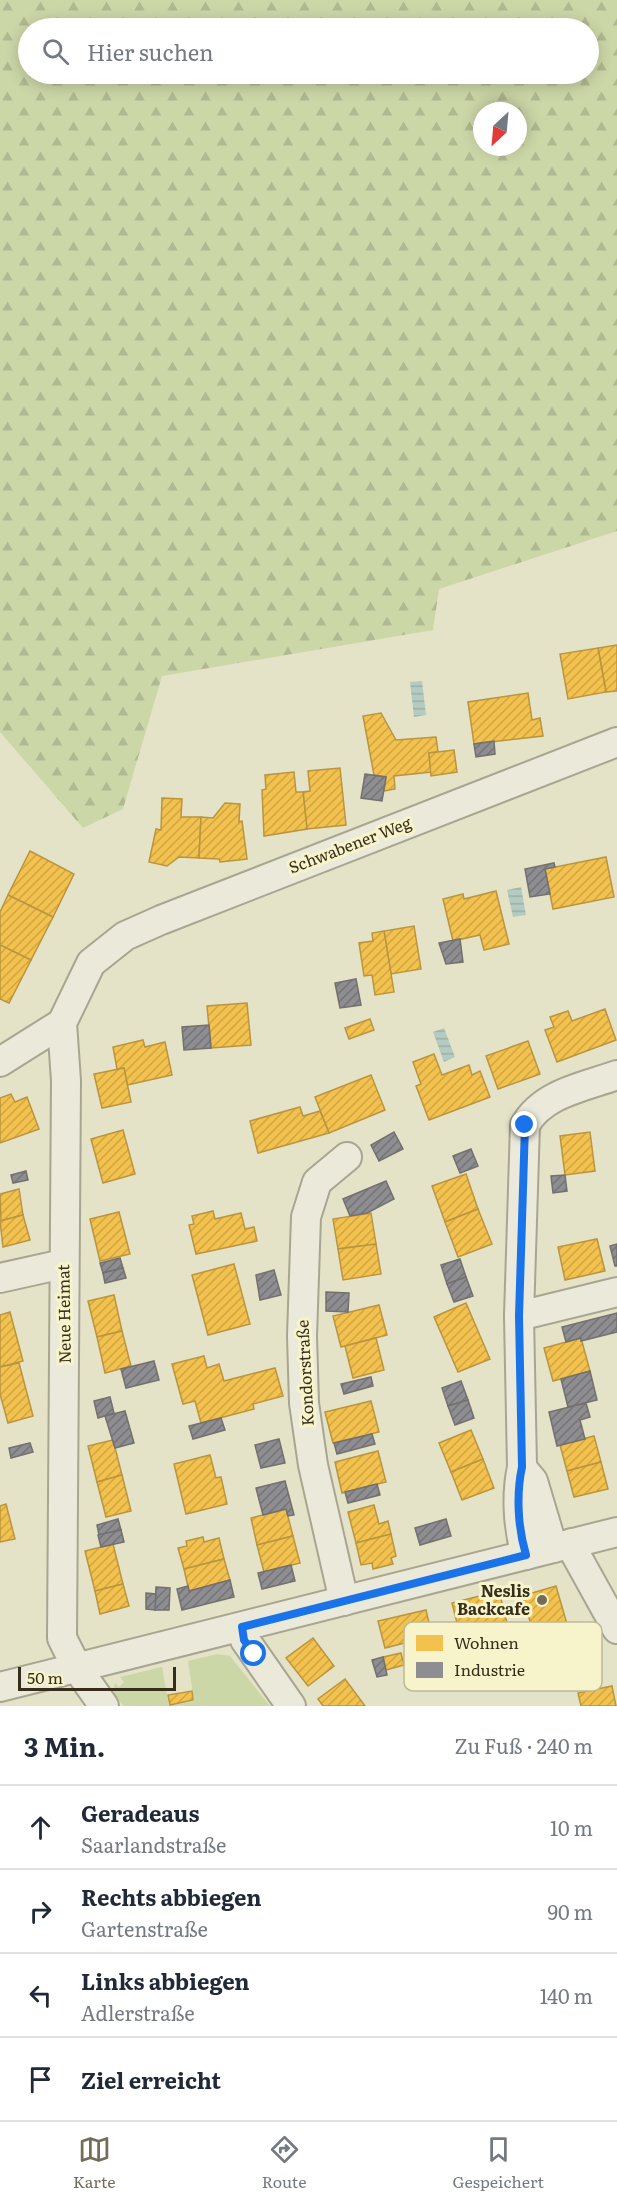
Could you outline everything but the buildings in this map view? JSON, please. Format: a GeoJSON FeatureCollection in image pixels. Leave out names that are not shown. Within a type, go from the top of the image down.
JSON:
{"type":"FeatureCollection","features":[{"type":"Feature","properties":{"kind":"street","name":"Schwabener Weg"},"geometry":{"type":"LineString","coordinates":[[91,963],[125,936],[161,920],[617,742]]}},
{"type":"Feature","properties":{"kind":"street","name":"Neue Heimat"},"geometry":{"type":"LineString","coordinates":[[91,963],[62,1023],[66,1082],[62,1638],[77,1668],[104,1706]]}},
{"type":"Feature","properties":{"kind":"street"},"geometry":{"type":"LineString","coordinates":[[0,1062],[62,1023]]}},
{"type":"Feature","properties":{"kind":"street"},"geometry":{"type":"LineString","coordinates":[[526,1555],[521,1537],[519,1481],[522,1467],[519,1316],[525,1125],[532,1113],[547,1100],[617,1075]]}},
{"type":"Feature","properties":{"kind":"street","name":"Kondorstraße"},"geometry":{"type":"LineString","coordinates":[[344,1601],[313,1465],[304,1403],[302,1314],[306,1217],[317,1182],[347,1156]]}},
{"type":"Feature","properties":{"kind":"street"},"geometry":{"type":"LineString","coordinates":[[0,1278],[63,1264]]}},
{"type":"Feature","properties":{"kind":"street"},"geometry":{"type":"LineString","coordinates":[[519,1316],[617,1292]]}},
{"type":"Feature","properties":{"kind":"street"},"geometry":{"type":"LineString","coordinates":[[522,1467],[532,1481],[563,1546],[585,1574],[617,1629]]}},
{"type":"Feature","properties":{"kind":"street"},"geometry":{"type":"LineString","coordinates":[[0,1687],[617,1532]]}},
{"type":"Feature","properties":{"kind":"street"},"geometry":{"type":"LineString","coordinates":[[242,1627],[244,1640],[291,1706]]}},
{"type":"Feature","properties":{"kind":"green space"},"geometry":{"type":"Polygon","coordinates":[[[0,0],[617,0],[617,531],[439,589],[433,630],[162,676],[123,809],[83,828],[0,732],[0,0]]]}},
{"type":"Feature","properties":{"kind":"green space"},"geometry":{"type":"Polygon","coordinates":[[[217,1654],[230,1656],[270,1706],[169,1706],[194,1701],[188,1661],[217,1654]]]}},
{"type":"Feature","properties":{"kind":"green space"},"geometry":{"type":"Polygon","coordinates":[[[162,1667],[169,1706],[123,1706],[113,1692],[115,1683],[119,1687],[124,1682],[120,1677],[162,1667]]]}},
{"type":"Feature","properties":{"kind":"shaded area"},"geometry":{"type":"Polygon","coordinates":[[[422,681],[426,715],[414,717],[410,682],[422,681]]]}},
{"type":"Feature","properties":{"kind":"shaded area"},"geometry":{"type":"Polygon","coordinates":[[[521,887],[526,915],[513,917],[507,890],[521,887]]]}},
{"type":"Feature","properties":{"kind":"shaded area"},"geometry":{"type":"Polygon","coordinates":[[[444,1028],[455,1057],[444,1062],[433,1032],[444,1028]]]}},
{"type":"Feature","properties":{"kind":"place","name":"Neslis Backcafe"},"geometry":{"type":"Point","coordinates":[542,1600]}},
{"type":"Feature","properties":{"kind":"route"},"geometry":{"type":"LineString","coordinates":[[254,1654],[244,1640],[242,1627],[526,1555],[521,1537],[519,1481],[522,1467],[519,1316],[525,1125]]}}]}
